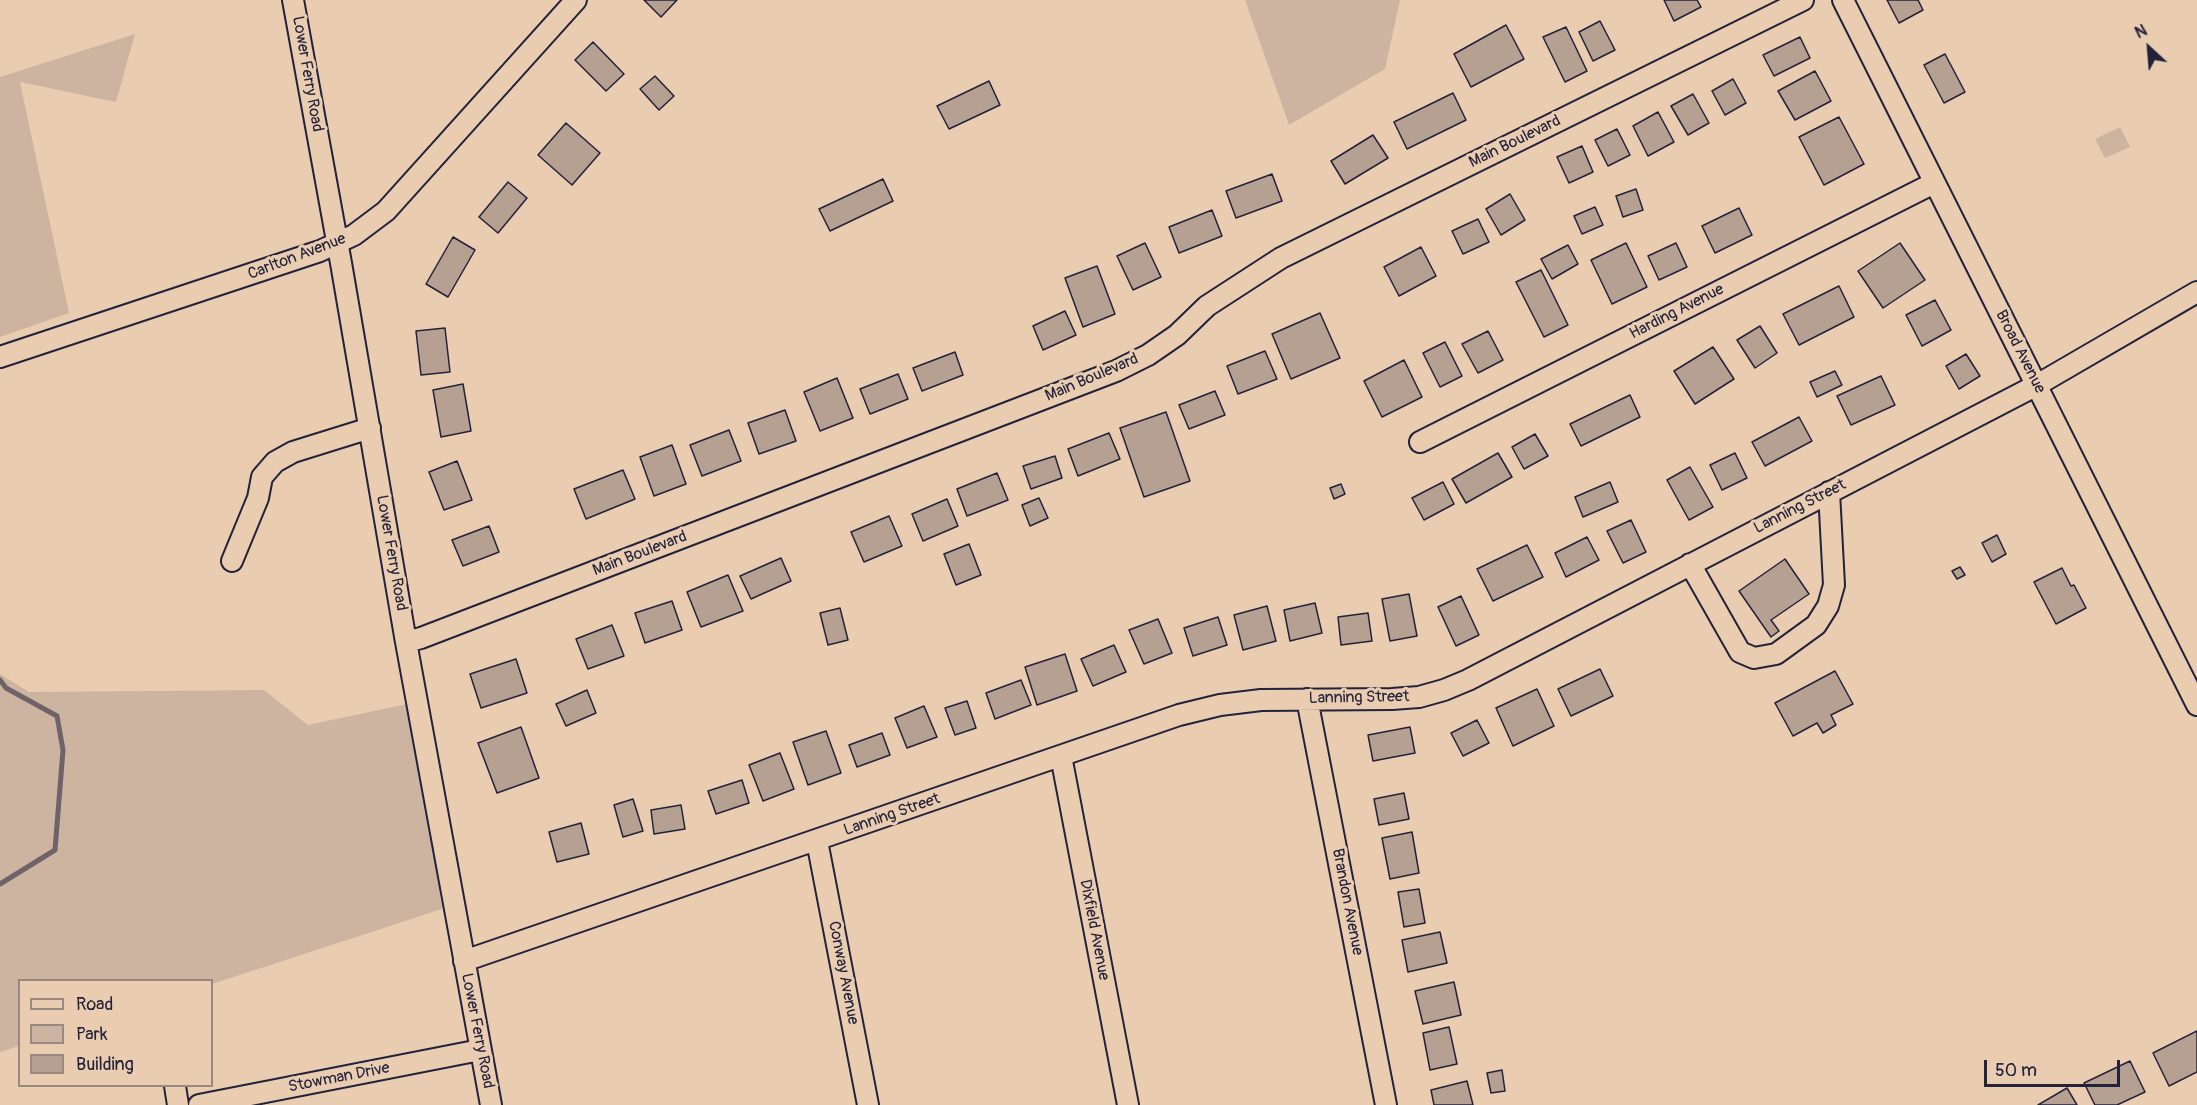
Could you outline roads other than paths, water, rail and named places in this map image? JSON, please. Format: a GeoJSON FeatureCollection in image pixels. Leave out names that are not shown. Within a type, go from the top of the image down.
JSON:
{"type":"FeatureCollection","features":[{"type":"Feature","properties":{"kind":"street","name":"Lower Ferry Road"},"geometry":{"type":"LineString","coordinates":[[293,0],[338,243],[406,642],[491,1105]]}},
{"type":"Feature","properties":{"kind":"street","name":"Carlton Avenue"},"geometry":{"type":"LineString","coordinates":[[0,357],[309,255],[338,243],[368,225],[386,211],[576,0]]}},
{"type":"Feature","properties":{"kind":"street","name":"Main Boulevard"},"geometry":{"type":"LineString","coordinates":[[406,642],[422,638],[1116,371],[1148,355],[1177,334],[1207,306],[1281,258],[1803,0]]}},
{"type":"Feature","properties":{"kind":"street","name":"Broad Avenue"},"geometry":{"type":"LineString","coordinates":[[1843,0],[2197,705]]}},
{"type":"Feature","properties":{"kind":"street","name":"Harding Avenue"},"geometry":{"type":"LineString","coordinates":[[1420,442],[1934,183]]}},
{"type":"Feature","properties":{"kind":"street","name":"Lanning Street"},"geometry":{"type":"LineString","coordinates":[[464,961],[1179,715],[1220,705],[1261,700],[1392,699],[1419,697],[1444,690],[1468,680],[2037,385],[2197,292]]}},
{"type":"Feature","properties":{"kind":"street"},"geometry":{"type":"LineString","coordinates":[[232,561],[258,498],[262,477],[275,462],[293,452],[370,428]]}},
{"type":"Feature","properties":{"kind":"street"},"geometry":{"type":"LineString","coordinates":[[1690,564],[1740,652],[1754,658],[1776,654],[1816,625],[1828,606],[1834,585],[1829,492]]}},
{"type":"Feature","properties":{"kind":"street","name":"Brandon Avenue"},"geometry":{"type":"LineString","coordinates":[[1307,699],[1386,1105]]}},
{"type":"Feature","properties":{"kind":"street","name":"Dixfield Avenue"},"geometry":{"type":"LineString","coordinates":[[1060,756],[1128,1105]]}},
{"type":"Feature","properties":{"kind":"street","name":"Conway Avenue"},"geometry":{"type":"LineString","coordinates":[[817,841],[868,1105]]}},
{"type":"Feature","properties":{"kind":"street","name":"Stowman Drive"},"geometry":{"type":"LineString","coordinates":[[199,1105],[480,1050]]}},
{"type":"Feature","properties":{"kind":"street"},"geometry":{"type":"LineString","coordinates":[[174,1087],[178,1105]]}},
{"type":"Feature","properties":{"kind":"waterway"},"geometry":{"type":"LineString","coordinates":[[0,680],[6,688],[57,716],[63,750],[55,850],[0,884]]}}]}
